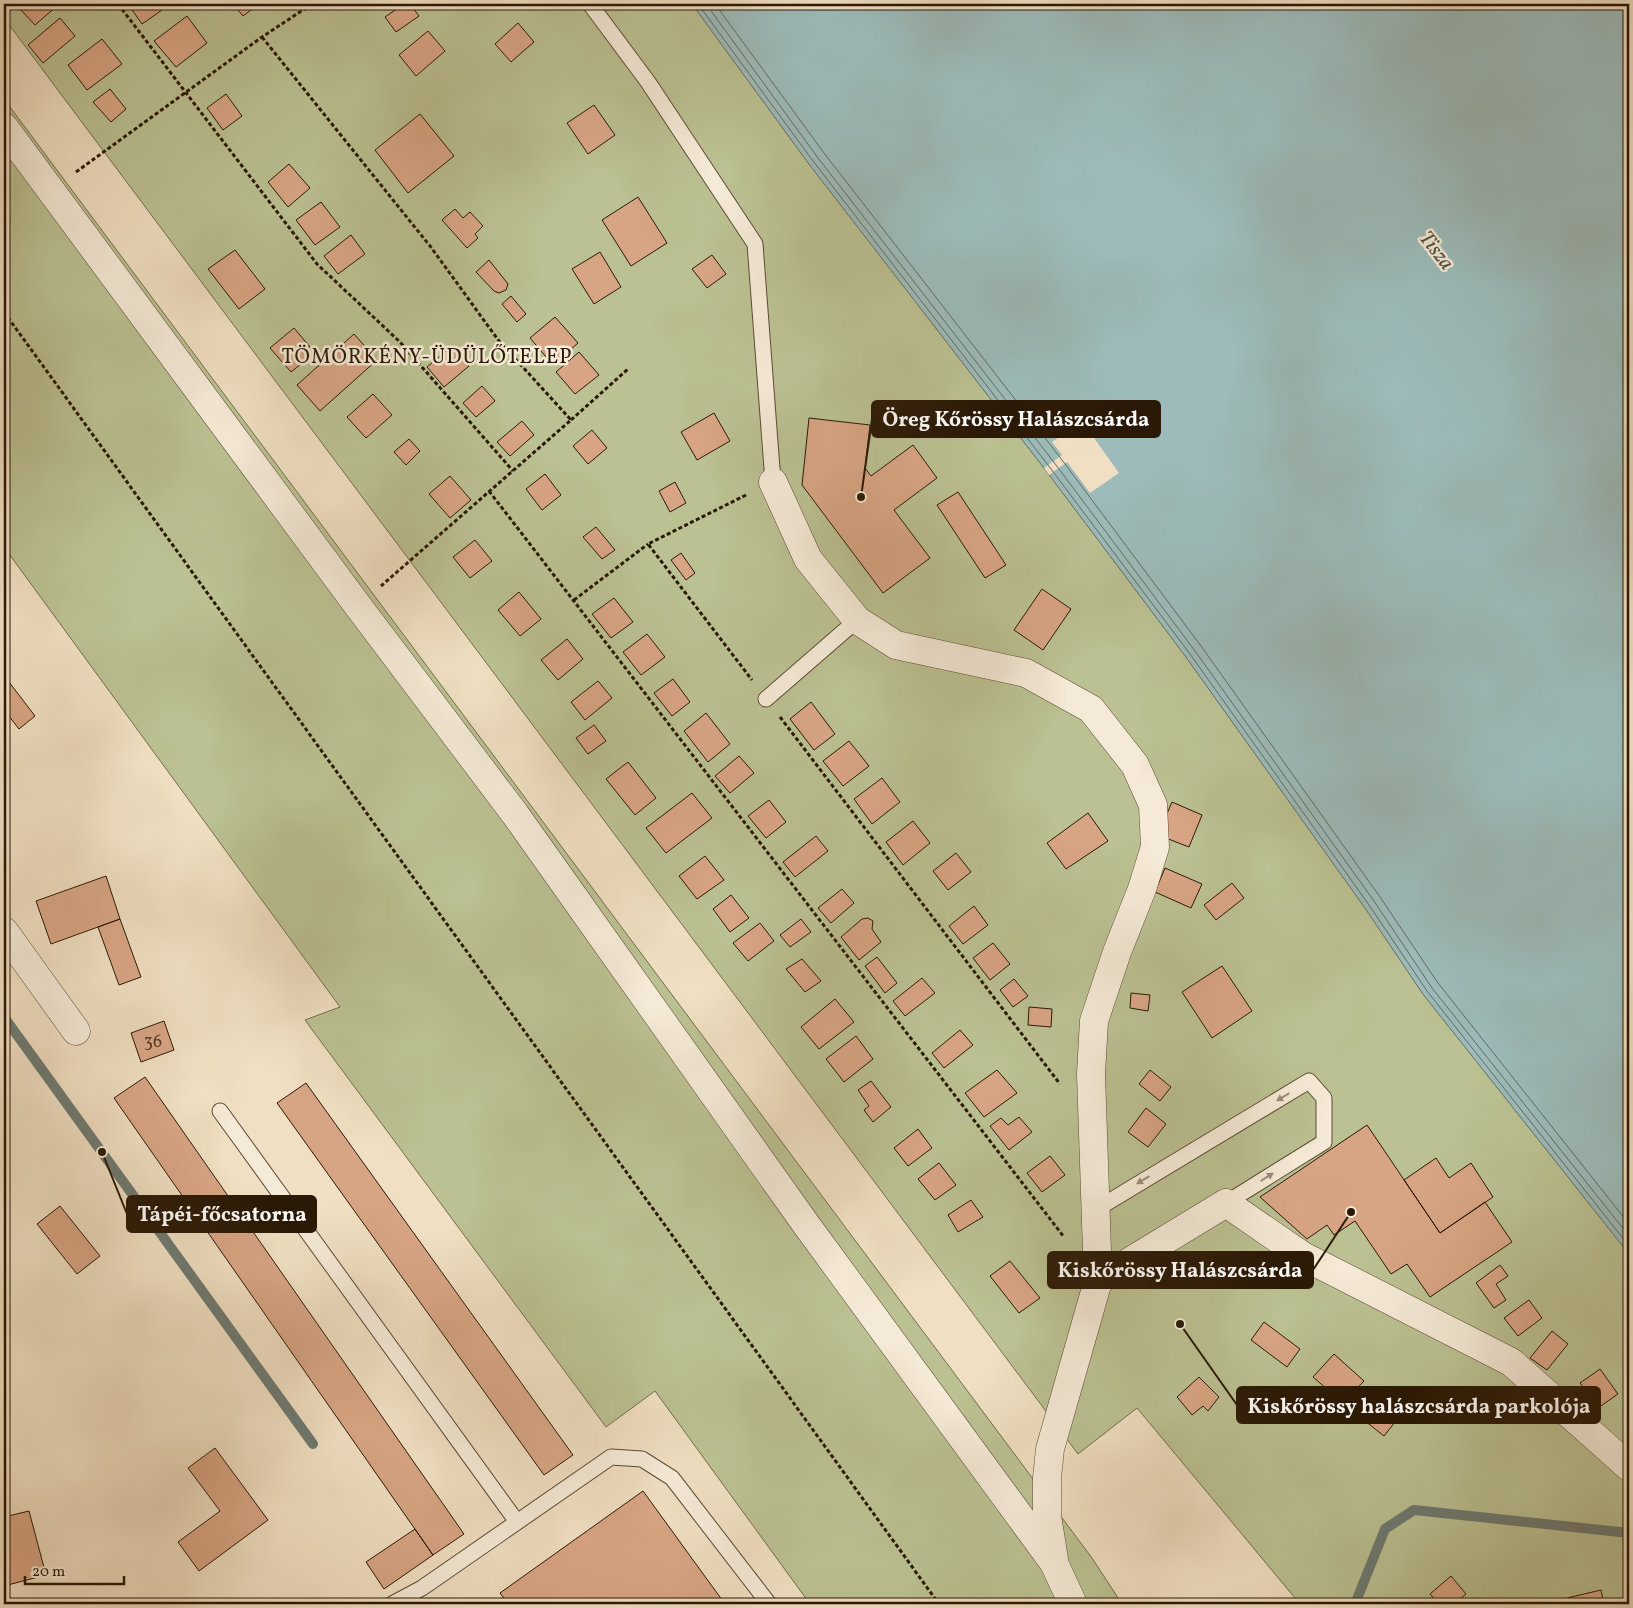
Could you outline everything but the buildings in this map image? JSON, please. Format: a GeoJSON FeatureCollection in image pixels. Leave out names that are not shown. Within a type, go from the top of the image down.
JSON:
{"type":"FeatureCollection","features":[{"type":"Feature","properties":{"kind":"street"},"geometry":{"type":"LineString","coordinates":[[4,127],[358,606],[516,814],[805,1224],[1054,1564],[1073,1604]]}},
{"type":"Feature","properties":{"kind":"street"},"geometry":{"type":"LineString","coordinates":[[772,482],[808,559],[857,620],[896,645],[1026,673],[1090,709],[1135,765],[1153,805],[1155,847],[1094,1021],[1090,1074],[1098,1281],[1050,1449],[1047,1478],[1047,1516],[1054,1564]]}},
{"type":"Feature","properties":{"kind":"street"},"geometry":{"type":"LineString","coordinates":[[4,931],[76,1031]]}},
{"type":"Feature","properties":{"kind":"street"},"geometry":{"type":"LineString","coordinates":[[1098,1281],[1226,1203],[1303,1256],[1511,1362],[1629,1468]]}},
{"type":"Feature","properties":{"kind":"lane"},"geometry":{"type":"LineString","coordinates":[[590,4],[648,82],[755,244],[772,482]]}},
{"type":"Feature","properties":{"kind":"lane"},"geometry":{"type":"LineString","coordinates":[[766,699],[857,620]]}},
{"type":"Feature","properties":{"kind":"lane"},"geometry":{"type":"LineString","coordinates":[[1095,1210],[1309,1082],[1324,1098],[1324,1142],[1226,1203]]}},
{"type":"Feature","properties":{"kind":"lane"},"geometry":{"type":"LineString","coordinates":[[220,1111],[517,1522]]}},
{"type":"Feature","properties":{"kind":"lane"},"geometry":{"type":"LineString","coordinates":[[392,1604],[422,1588],[610,1457],[642,1459],[672,1478],[769,1604]]}},
{"type":"Feature","properties":{"kind":"path"},"geometry":{"type":"LineString","coordinates":[[118,4],[317,264],[400,342],[512,471]]}},
{"type":"Feature","properties":{"kind":"path"},"geometry":{"type":"LineString","coordinates":[[51,190],[262,37],[312,4]]}},
{"type":"Feature","properties":{"kind":"path"},"geometry":{"type":"LineString","coordinates":[[262,37],[430,246],[499,341],[571,420]]}},
{"type":"Feature","properties":{"kind":"path"},"geometry":{"type":"LineString","coordinates":[[4,312],[939,1604]]}},
{"type":"Feature","properties":{"kind":"path"},"geometry":{"type":"LineString","coordinates":[[358,606],[628,369]]}},
{"type":"Feature","properties":{"kind":"path"},"geometry":{"type":"LineString","coordinates":[[574,600],[648,544],[772,482]]}},
{"type":"Feature","properties":{"kind":"path"},"geometry":{"type":"LineString","coordinates":[[489,491],[1068,1241]]}},
{"type":"Feature","properties":{"kind":"path"},"geometry":{"type":"LineString","coordinates":[[648,544],[1062,1086]]}},
{"type":"Feature","properties":{"kind":"green space"},"geometry":{"type":"Polygon","coordinates":[[[4,4],[692,4],[809,164],[1044,468],[1186,657],[1365,908],[1423,994],[1629,1254],[1629,1604],[1300,1604],[1137,1408],[1078,1454],[4,18],[4,4]]]}},
{"type":"Feature","properties":{"kind":"green space"},"geometry":{"type":"Polygon","coordinates":[[[4,99],[1092,1558],[1122,1604],[810,1604],[655,1391],[606,1427],[305,1020],[340,1007],[4,547],[4,99]]]}},
{"type":"Feature","properties":{"kind":"water","name":"Tisza"},"geometry":{"type":"Polygon","coordinates":[[[692,4],[1629,4],[1629,1254],[1423,994],[1365,908],[1186,657],[1044,468],[809,164],[692,4]]]}},
{"type":"Feature","properties":{"kind":"pier"},"geometry":{"type":"Polygon","coordinates":[[[1082,421],[1119,473],[1090,493],[1067,462],[1049,475],[1044,468],[1062,455],[1052,442],[1082,421]]]}},
{"type":"Feature","properties":{"kind":"waterway"},"geometry":{"type":"LineString","coordinates":[[4,1017],[313,1444]]}},
{"type":"Feature","properties":{"kind":"waterway"},"geometry":{"type":"LineString","coordinates":[[1355,1604],[1385,1529],[1414,1510],[1629,1533]]}},
{"type":"Feature","properties":{"kind":"place","name":"Öreg Kőrössy Halászcsárda"},"geometry":{"type":"Point","coordinates":[861,497]}},
{"type":"Feature","properties":{"kind":"place","name":"Tápéi-főcsatorna"},"geometry":{"type":"Point","coordinates":[102,1152]}},
{"type":"Feature","properties":{"kind":"place","name":"Kiskőrössy Halászcsárda"},"geometry":{"type":"Point","coordinates":[1351,1212]}},
{"type":"Feature","properties":{"kind":"place","name":"Kiskőrössy halászcsárda parkolója"},"geometry":{"type":"Point","coordinates":[1180,1324]}},
{"type":"Feature","properties":{"kind":"district","name":"TÖMÖRKÉNY-ÜDÜLŐTELEP"},"geometry":{"type":"Point","coordinates":[427,356]}}]}
